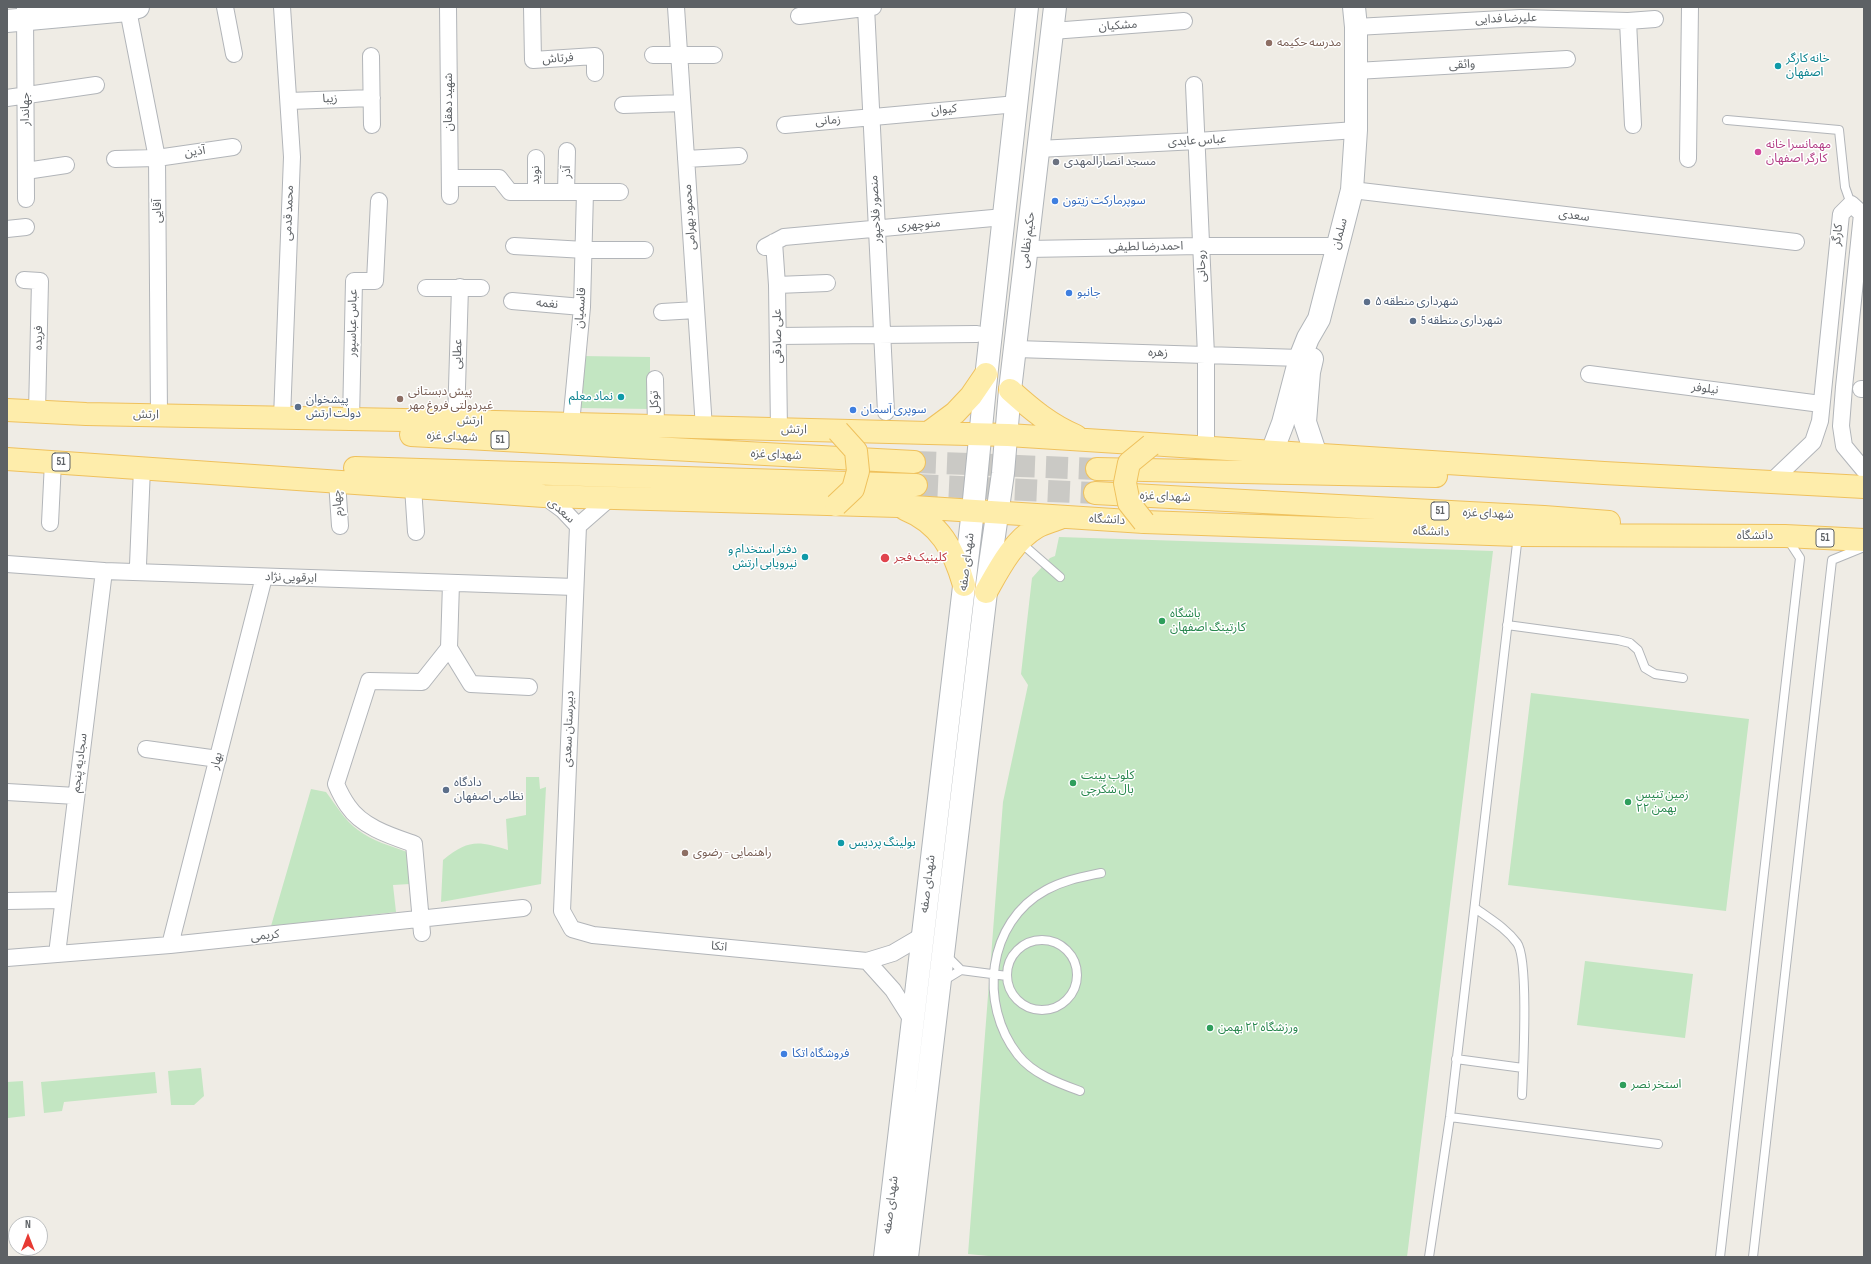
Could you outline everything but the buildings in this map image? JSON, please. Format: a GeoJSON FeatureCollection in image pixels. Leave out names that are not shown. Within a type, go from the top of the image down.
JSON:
{"type":"FeatureCollection","features":[{"type":"Feature","properties":{"kind":"main road"},"geometry":{"type":"LineString","coordinates":[[19,16],[54,7]]}},
{"type":"Feature","properties":{"kind":"main road"},"geometry":{"type":"LineString","coordinates":[[981,434],[986,374],[984,334],[1004,217],[1027,7]]}},
{"type":"Feature","properties":{"kind":"main road","name":"حکیم نظامی"},"geometry":{"type":"LineString","coordinates":[[1003,473],[1010,390],[1054,7]]}},
{"type":"Feature","properties":{"kind":"main road"},"geometry":{"type":"LineString","coordinates":[[19,16],[133,9]]}},
{"type":"Feature","properties":{"kind":"main road","name":"سلمان"},"geometry":{"type":"LineString","coordinates":[[1272,452],[1283,423],[1300,358],[1308,338],[1319,319],[1352,190],[1356,130],[1355,17]]}},
{"type":"Feature","properties":{"kind":"main road"},"geometry":{"type":"LineString","coordinates":[[1283,423],[1285,434],[1290,438],[1297,438],[1302,434],[1305,422],[1309,372],[1317,341],[1319,319]]}},
{"type":"Feature","properties":{"kind":"main road"},"geometry":{"type":"LineString","coordinates":[[928,433],[955,413],[986,374]]}},
{"type":"Feature","properties":{"kind":"main road"},"geometry":{"type":"LineString","coordinates":[[1010,390],[1033,412],[1059,429],[1088,441]]}},
{"type":"Feature","properties":{"kind":"main road"},"geometry":{"type":"LineString","coordinates":[[983,409],[984,415],[988,420],[994,422],[1000,422],[1006,419],[1009,413]]}},
{"type":"Feature","properties":{"kind":"main road","name":"ارتش"},"geometry":{"type":"LineString","coordinates":[[7,410],[159,416],[456,421],[1007,435]]}},
{"type":"Feature","properties":{"kind":"main road","name":"شهدای غزه"},"geometry":{"type":"LineString","coordinates":[[86,414],[364,432],[914,462]]}},
{"type":"Feature","properties":{"kind":"main road"},"geometry":{"type":"LineString","coordinates":[[1305,422],[1316,455]]}},
{"type":"Feature","properties":{"kind":"main road"},"geometry":{"type":"LineString","coordinates":[[836,505],[853,489],[858,471],[856,451],[838,431]]}},
{"type":"Feature","properties":{"kind":"main road","name":"شهدای صفه"},"geometry":{"type":"LineString","coordinates":[[883,1254],[981,434]]}},
{"type":"Feature","properties":{"kind":"main road"},"geometry":{"type":"LineString","coordinates":[[1007,435],[1150,445],[1864,487]]}},
{"type":"Feature","properties":{"kind":"main road"},"geometry":{"type":"LineString","coordinates":[[1144,522],[1129,503],[1125,483],[1130,463],[1150,445]]}},
{"type":"Feature","properties":{"kind":"main road","name":"51"},"geometry":{"type":"LineString","coordinates":[[7,459],[115,466]]}},
{"type":"Feature","properties":{"kind":"main road","name":"شهدای غزه"},"geometry":{"type":"LineString","coordinates":[[115,466],[226,465],[916,484]]}},
{"type":"Feature","properties":{"kind":"main road"},"geometry":{"type":"LineString","coordinates":[[115,466],[544,496],[898,506],[973,510]]}},
{"type":"Feature","properties":{"kind":"main road"},"geometry":{"type":"LineString","coordinates":[[1097,469],[1771,482]]}},
{"type":"Feature","properties":{"kind":"main road","name":"شهدای صفه"},"geometry":{"type":"LineString","coordinates":[[907,1257],[986,592],[1003,473]]}},
{"type":"Feature","properties":{"kind":"main road","name":"شهدای غزه"},"geometry":{"type":"LineString","coordinates":[[1095,493],[1536,517],[1786,536]]}},
{"type":"Feature","properties":{"kind":"main road"},"geometry":{"type":"LineString","coordinates":[[898,506],[920,515],[935,528],[957,561],[964,585]]}},
{"type":"Feature","properties":{"kind":"main road","name":"دانشگاه"},"geometry":{"type":"LineString","coordinates":[[973,510],[1061,518],[1144,522],[1518,535],[1786,536],[1864,540]]}},
{"type":"Feature","properties":{"kind":"main road"},"geometry":{"type":"LineString","coordinates":[[986,592],[1002,563],[1020,542],[1037,527],[1061,518]]}},
{"type":"Feature","properties":{"kind":"street"},"geometry":{"type":"LineString","coordinates":[[226,7],[234,54]]}},
{"type":"Feature","properties":{"kind":"street","name":"محمد قدمی"},"geometry":{"type":"LineString","coordinates":[[282,7],[292,157],[282,418]]}},
{"type":"Feature","properties":{"kind":"street","name":"شهید دهقان"},"geometry":{"type":"LineString","coordinates":[[448,7],[450,196]]}},
{"type":"Feature","properties":{"kind":"street","name":"فرتاش"},"geometry":{"type":"LineString","coordinates":[[532,7],[533,60],[595,56],[595,73]]}},
{"type":"Feature","properties":{"kind":"street","name":"محمود بهرامی"},"geometry":{"type":"LineString","coordinates":[[676,7],[704,428]]}},
{"type":"Feature","properties":{"kind":"street"},"geometry":{"type":"LineString","coordinates":[[799,16],[868,7]]}},
{"type":"Feature","properties":{"kind":"street","name":"منصور فلاحپور"},"geometry":{"type":"LineString","coordinates":[[868,7],[871,117],[886,412]]}},
{"type":"Feature","properties":{"kind":"street"},"geometry":{"type":"LineString","coordinates":[[1688,159],[1690,7]]}},
{"type":"Feature","properties":{"kind":"street","name":"آقایی"},"geometry":{"type":"LineString","coordinates":[[133,9],[158,158],[159,416]]}},
{"type":"Feature","properties":{"kind":"street","name":"علیرضا فدایی"},"geometry":{"type":"LineString","coordinates":[[1355,17],[1521,12],[1628,21],[1655,19]]}},
{"type":"Feature","properties":{"kind":"street","name":"جهاندار"},"geometry":{"type":"LineString","coordinates":[[19,16],[26,95],[26,199]]}},
{"type":"Feature","properties":{"kind":"street","name":"مشکیان"},"geometry":{"type":"LineString","coordinates":[[1052,31],[1184,21]]}},
{"type":"Feature","properties":{"kind":"street"},"geometry":{"type":"LineString","coordinates":[[1628,21],[1633,124]]}},
{"type":"Feature","properties":{"kind":"street"},"geometry":{"type":"LineString","coordinates":[[653,55],[714,55]]}},
{"type":"Feature","properties":{"kind":"street"},"geometry":{"type":"LineString","coordinates":[[371,56],[372,125]]}},
{"type":"Feature","properties":{"kind":"street","name":"واثقی"},"geometry":{"type":"LineString","coordinates":[[1356,71],[1567,59]]}},
{"type":"Feature","properties":{"kind":"street","name":"روحانی"},"geometry":{"type":"LineString","coordinates":[[1194,84],[1206,355],[1206,448]]}},
{"type":"Feature","properties":{"kind":"street"},"geometry":{"type":"LineString","coordinates":[[7,98],[96,85]]}},
{"type":"Feature","properties":{"kind":"street","name":"زیبا"},"geometry":{"type":"LineString","coordinates":[[289,101],[372,98]]}},
{"type":"Feature","properties":{"kind":"street"},"geometry":{"type":"LineString","coordinates":[[623,105],[682,103]]}},
{"type":"Feature","properties":{"kind":"street","name":"کیوان"},"geometry":{"type":"LineString","coordinates":[[871,117],[1017,104]]}},
{"type":"Feature","properties":{"kind":"street","name":"زمانی"},"geometry":{"type":"LineString","coordinates":[[785,125],[871,117]]}},
{"type":"Feature","properties":{"kind":"street","name":"عباس عابدی"},"geometry":{"type":"LineString","coordinates":[[1038,148],[1197,141],[1356,130]]}},
{"type":"Feature","properties":{"kind":"street","name":"آذین"},"geometry":{"type":"LineString","coordinates":[[115,159],[158,158],[233,147]]}},
{"type":"Feature","properties":{"kind":"street","name":"آذر"},"geometry":{"type":"LineString","coordinates":[[566,192],[567,151]]}},
{"type":"Feature","properties":{"kind":"street"},"geometry":{"type":"LineString","coordinates":[[686,159],[739,156]]}},
{"type":"Feature","properties":{"kind":"street","name":"نوید"},"geometry":{"type":"LineString","coordinates":[[536,158],[536,192]]}},
{"type":"Feature","properties":{"kind":"street"},"geometry":{"type":"LineString","coordinates":[[26,171],[66,165]]}},
{"type":"Feature","properties":{"kind":"street"},"geometry":{"type":"LineString","coordinates":[[450,178],[499,178],[510,192],[620,192]]}},
{"type":"Feature","properties":{"kind":"street","name":"سعدی"},"geometry":{"type":"LineString","coordinates":[[1352,190],[1796,242]]}},
{"type":"Feature","properties":{"kind":"street","name":"قاسمیان"},"geometry":{"type":"LineString","coordinates":[[571,424],[582,307],[585,250],[585,192]]}},
{"type":"Feature","properties":{"kind":"street","name":"عباس عباسپور"},"geometry":{"type":"LineString","coordinates":[[350,420],[354,281],[376,282],[378,201]]}},
{"type":"Feature","properties":{"kind":"street","name":"کارگر"},"geometry":{"type":"LineString","coordinates":[[1771,482],[1813,442],[1820,421],[1841,214],[1851,204],[1862,214],[1844,387],[1842,426],[1844,446],[1864,470]]}},
{"type":"Feature","properties":{"kind":"street","name":"منوچهری"},"geometry":{"type":"LineString","coordinates":[[770,244],[784,236],[1004,217]]}},
{"type":"Feature","properties":{"kind":"street"},"geometry":{"type":"LineString","coordinates":[[7,229],[26,227]]}},
{"type":"Feature","properties":{"kind":"street","name":"علی صادقی"},"geometry":{"type":"LineString","coordinates":[[770,244],[777,285],[779,430]]}},
{"type":"Feature","properties":{"kind":"street"},"geometry":{"type":"LineString","coordinates":[[514,246],[585,250],[645,250]]}},
{"type":"Feature","properties":{"kind":"street","name":"احمدرضا لطیفی"},"geometry":{"type":"LineString","coordinates":[[1027,250],[1201,246],[1337,246]]}},
{"type":"Feature","properties":{"kind":"street","name":"فریده"},"geometry":{"type":"LineString","coordinates":[[24,280],[40,281],[37,412]]}},
{"type":"Feature","properties":{"kind":"street"},"geometry":{"type":"LineString","coordinates":[[777,285],[827,283]]}},
{"type":"Feature","properties":{"kind":"street","name":"عطایی"},"geometry":{"type":"LineString","coordinates":[[456,421],[460,287]]}},
{"type":"Feature","properties":{"kind":"street"},"geometry":{"type":"LineString","coordinates":[[426,288],[482,288]]}},
{"type":"Feature","properties":{"kind":"street","name":"نغمه"},"geometry":{"type":"LineString","coordinates":[[512,301],[582,307]]}},
{"type":"Feature","properties":{"kind":"street"},"geometry":{"type":"LineString","coordinates":[[662,312],[696,310]]}},
{"type":"Feature","properties":{"kind":"street"},"geometry":{"type":"LineString","coordinates":[[778,336],[984,334]]}},
{"type":"Feature","properties":{"kind":"street","name":"زهره"},"geometry":{"type":"LineString","coordinates":[[1016,348],[1300,358]]}},
{"type":"Feature","properties":{"kind":"street","name":"نیلوفر"},"geometry":{"type":"LineString","coordinates":[[1589,374],[1821,404]]}},
{"type":"Feature","properties":{"kind":"street","name":"توکل"},"geometry":{"type":"LineString","coordinates":[[655,379],[656,426]]}},
{"type":"Feature","properties":{"kind":"street"},"geometry":{"type":"LineString","coordinates":[[50,523],[53,462]]}},
{"type":"Feature","properties":{"kind":"street"},"geometry":{"type":"LineString","coordinates":[[136,572],[138,564],[142,468]]}},
{"type":"Feature","properties":{"kind":"street","name":"چهارم"},"geometry":{"type":"LineString","coordinates":[[337,481],[340,526]]}},
{"type":"Feature","properties":{"kind":"street"},"geometry":{"type":"LineString","coordinates":[[413,487],[416,532]]}},
{"type":"Feature","properties":{"kind":"street","name":"سعدی"},"geometry":{"type":"LineString","coordinates":[[544,496],[563,510],[578,526]]}},
{"type":"Feature","properties":{"kind":"street"},"geometry":{"type":"LineString","coordinates":[[578,526],[610,498]]}},
{"type":"Feature","properties":{"kind":"street","name":"دبیرستان سعدی"},"geometry":{"type":"LineString","coordinates":[[572,929],[562,911],[578,526]]}},
{"type":"Feature","properties":{"kind":"street","name":"ابرقویی نژاد"},"geometry":{"type":"LineString","coordinates":[[7,564],[104,571],[575,587]]}},
{"type":"Feature","properties":{"kind":"street","name":"سجادیه پنجم"},"geometry":{"type":"LineString","coordinates":[[57,954],[104,571]]}},
{"type":"Feature","properties":{"kind":"street","name":"بهار"},"geometry":{"type":"LineString","coordinates":[[170,945],[264,577]]}},
{"type":"Feature","properties":{"kind":"street"},"geometry":{"type":"LineString","coordinates":[[451,583],[449,648],[471,684],[529,687]]}},
{"type":"Feature","properties":{"kind":"street"},"geometry":{"type":"LineString","coordinates":[[422,927],[414,844],[390,836],[363,822],[348,807],[336,784],[369,681],[422,682],[449,648]]}},
{"type":"Feature","properties":{"kind":"street"},"geometry":{"type":"LineString","coordinates":[[146,749],[218,759]]}},
{"type":"Feature","properties":{"kind":"street"},"geometry":{"type":"LineString","coordinates":[[7,792],[76,796]]}},
{"type":"Feature","properties":{"kind":"street"},"geometry":{"type":"LineString","coordinates":[[7,901],[63,900]]}},
{"type":"Feature","properties":{"kind":"street","name":"کریمی"},"geometry":{"type":"LineString","coordinates":[[7,958],[422,927],[523,908]]}},
{"type":"Feature","properties":{"kind":"street","name":"اتکا"},"geometry":{"type":"LineString","coordinates":[[572,929],[593,935],[867,961]]}},
{"type":"Feature","properties":{"kind":"street"},"geometry":{"type":"LineString","coordinates":[[912,1020],[894,990],[867,961],[894,953],[922,936]]}},
{"type":"Feature","properties":{"kind":"lane"},"geometry":{"type":"LineString","coordinates":[[1727,120],[1839,130],[1845,187],[1851,204]]}},
{"type":"Feature","properties":{"kind":"lane"},"geometry":{"type":"LineString","coordinates":[[1429,1257],[1450,1117],[1506,626],[1518,535]]}},
{"type":"Feature","properties":{"kind":"lane"},"geometry":{"type":"LineString","coordinates":[[1720,1257],[1800,558],[1786,536]]}},
{"type":"Feature","properties":{"kind":"lane"},"geometry":{"type":"LineString","coordinates":[[1020,542],[1060,577]]}},
{"type":"Feature","properties":{"kind":"lane"},"geometry":{"type":"LineString","coordinates":[[1753,1257],[1832,560],[1864,547]]}},
{"type":"Feature","properties":{"kind":"lane"},"geometry":{"type":"LineString","coordinates":[[1506,626],[1618,640],[1630,643],[1638,650],[1645,668],[1655,674],[1683,678]]}},
{"type":"Feature","properties":{"kind":"lane"},"geometry":{"type":"LineString","coordinates":[[1080,1091],[1057,1083],[1034,1070],[1018,1056],[1007,1038],[999,1019],[993,993],[994,974],[997,955],[1007,930],[1023,908],[1046,890],[1071,879],[1101,873]]}},
{"type":"Feature","properties":{"kind":"lane"},"geometry":{"type":"LineString","coordinates":[[1475,908],[1504,928],[1518,944],[1524,966],[1522,1095]]}},
{"type":"Feature","properties":{"kind":"lane"},"geometry":{"type":"LineString","coordinates":[[1038,940],[1052,941],[1063,947],[1072,956],[1077,968],[1077,981],[1072,993],[1064,1003],[1052,1009],[1039,1011],[1027,1007],[1016,999],[1009,988],[1007,976],[1009,963],[1016,952],[1026,944],[1038,940]]}},
{"type":"Feature","properties":{"kind":"lane"},"geometry":{"type":"LineString","coordinates":[[943,952],[961,970],[1007,976]]}},
{"type":"Feature","properties":{"kind":"lane"},"geometry":{"type":"LineString","coordinates":[[939,984],[961,970]]}},
{"type":"Feature","properties":{"kind":"lane"},"geometry":{"type":"LineString","coordinates":[[1456,1059],[1523,1068]]}},
{"type":"Feature","properties":{"kind":"lane"},"geometry":{"type":"LineString","coordinates":[[1450,1117],[1658,1144]]}},
{"type":"Feature","properties":{"kind":"green space"},"geometry":{"type":"Polygon","coordinates":[[[581,356],[650,357],[650,409],[577,408],[581,356]]]}},
{"type":"Feature","properties":{"kind":"green space","name":"ورزشگاه ۲۲ بهمن"},"geometry":{"type":"Polygon","coordinates":[[[1059,537],[1493,551],[1407,1257],[999,1257],[968,1254],[1003,802],[1028,685],[1021,674],[1032,578],[1050,558],[1055,556],[1059,537]]]}},
{"type":"Feature","properties":{"kind":"green space","name":"زمین تنیس ۲۲ بهمن"},"geometry":{"type":"Polygon","coordinates":[[[1531,693],[1749,719],[1726,911],[1508,885],[1531,693]]]}},
{"type":"Feature","properties":{"kind":"green space"},"geometry":{"type":"Polygon","coordinates":[[[526,777],[539,777],[540,789],[546,787],[541,884],[441,902],[443,860],[452,853],[467,845],[474,844],[489,845],[508,850],[506,819],[526,815],[526,777]]]}},
{"type":"Feature","properties":{"kind":"green space"},"geometry":{"type":"Polygon","coordinates":[[[311,789],[326,792],[349,822],[363,834],[407,852],[410,884],[393,885],[396,912],[271,926],[311,789]]]}},
{"type":"Feature","properties":{"kind":"green space"},"geometry":{"type":"Polygon","coordinates":[[[1585,961],[1693,974],[1685,1038],[1577,1025],[1585,961]]]}},
{"type":"Feature","properties":{"kind":"green space"},"geometry":{"type":"Polygon","coordinates":[[[201,1068],[204,1096],[194,1105],[171,1105],[168,1071],[201,1068]]]}},
{"type":"Feature","properties":{"kind":"green space"},"geometry":{"type":"Polygon","coordinates":[[[155,1072],[157,1093],[64,1102],[62,1111],[44,1113],[41,1082],[155,1072]]]}},
{"type":"Feature","properties":{"kind":"green space"},"geometry":{"type":"Polygon","coordinates":[[[23,1081],[25,1116],[8,1118],[7,1082],[23,1081]]]}},
{"type":"Feature","properties":{"kind":"tunnel"},"geometry":{"type":"LineString","coordinates":[[914,462],[1097,469]]}},
{"type":"Feature","properties":{"kind":"tunnel"},"geometry":{"type":"LineString","coordinates":[[916,485],[1095,493]]}},
{"type":"Feature","properties":{"kind":"place","name":"مدرسه حکیمه"},"geometry":{"type":"Point","coordinates":[1269,43]}},
{"type":"Feature","properties":{"kind":"place","name":"خانه کارگر اصفهان"},"geometry":{"type":"Point","coordinates":[1778,66]}},
{"type":"Feature","properties":{"kind":"place","name":"مهمانسرا خانه کارگر اصفهان"},"geometry":{"type":"Point","coordinates":[1758,152]}},
{"type":"Feature","properties":{"kind":"place","name":"مسجد انصارالمهدی"},"geometry":{"type":"Point","coordinates":[1056,162]}},
{"type":"Feature","properties":{"kind":"place","name":"سوپرمارکت زیتون"},"geometry":{"type":"Point","coordinates":[1055,201]}},
{"type":"Feature","properties":{"kind":"place","name":"جانبو"},"geometry":{"type":"Point","coordinates":[1069,293]}},
{"type":"Feature","properties":{"kind":"place","name":"شهرداری منطقه ۵"},"geometry":{"type":"Point","coordinates":[1367,302]}},
{"type":"Feature","properties":{"kind":"place","name":"شهرداری منطقه 5"},"geometry":{"type":"Point","coordinates":[1413,321]}},
{"type":"Feature","properties":{"kind":"place","name":"نماد معلم"},"geometry":{"type":"Point","coordinates":[621,397]}},
{"type":"Feature","properties":{"kind":"place","name":"پیش دبستانی غیردولتی فروغ مهر"},"geometry":{"type":"Point","coordinates":[400,399]}},
{"type":"Feature","properties":{"kind":"place","name":"پیشخوان دولت ارتش"},"geometry":{"type":"Point","coordinates":[298,407]}},
{"type":"Feature","properties":{"kind":"place","name":"سوپری آسمان"},"geometry":{"type":"Point","coordinates":[853,410]}},
{"type":"Feature","properties":{"kind":"place","name":"دفتر استخدام و نیرویابی ارتش"},"geometry":{"type":"Point","coordinates":[805,557]}},
{"type":"Feature","properties":{"kind":"place","name":"کلینیک فجر"},"geometry":{"type":"Point","coordinates":[885,558]}},
{"type":"Feature","properties":{"kind":"place","name":"باشگاه کارتینگ اصفهان"},"geometry":{"type":"Point","coordinates":[1162,621]}},
{"type":"Feature","properties":{"kind":"place","name":"کلوب پینت بال شکرچی"},"geometry":{"type":"Point","coordinates":[1073,783]}},
{"type":"Feature","properties":{"kind":"place","name":"دادگاه نظامی اصفهان"},"geometry":{"type":"Point","coordinates":[446,790]}},
{"type":"Feature","properties":{"kind":"place","name":"زمین تنیس ۲۲ بهمن"},"geometry":{"type":"Point","coordinates":[1628,802]}},
{"type":"Feature","properties":{"kind":"place","name":"بولینگ پردیس"},"geometry":{"type":"Point","coordinates":[841,843]}},
{"type":"Feature","properties":{"kind":"place","name":"راهنمایی - رضوی"},"geometry":{"type":"Point","coordinates":[685,853]}},
{"type":"Feature","properties":{"kind":"place","name":"ورزشگاه ۲۲ بهمن"},"geometry":{"type":"Point","coordinates":[1210,1028]}},
{"type":"Feature","properties":{"kind":"place","name":"فروشگاه اتکا"},"geometry":{"type":"Point","coordinates":[784,1054]}},
{"type":"Feature","properties":{"kind":"place","name":"استخر نصر"},"geometry":{"type":"Point","coordinates":[1623,1085]}}]}
